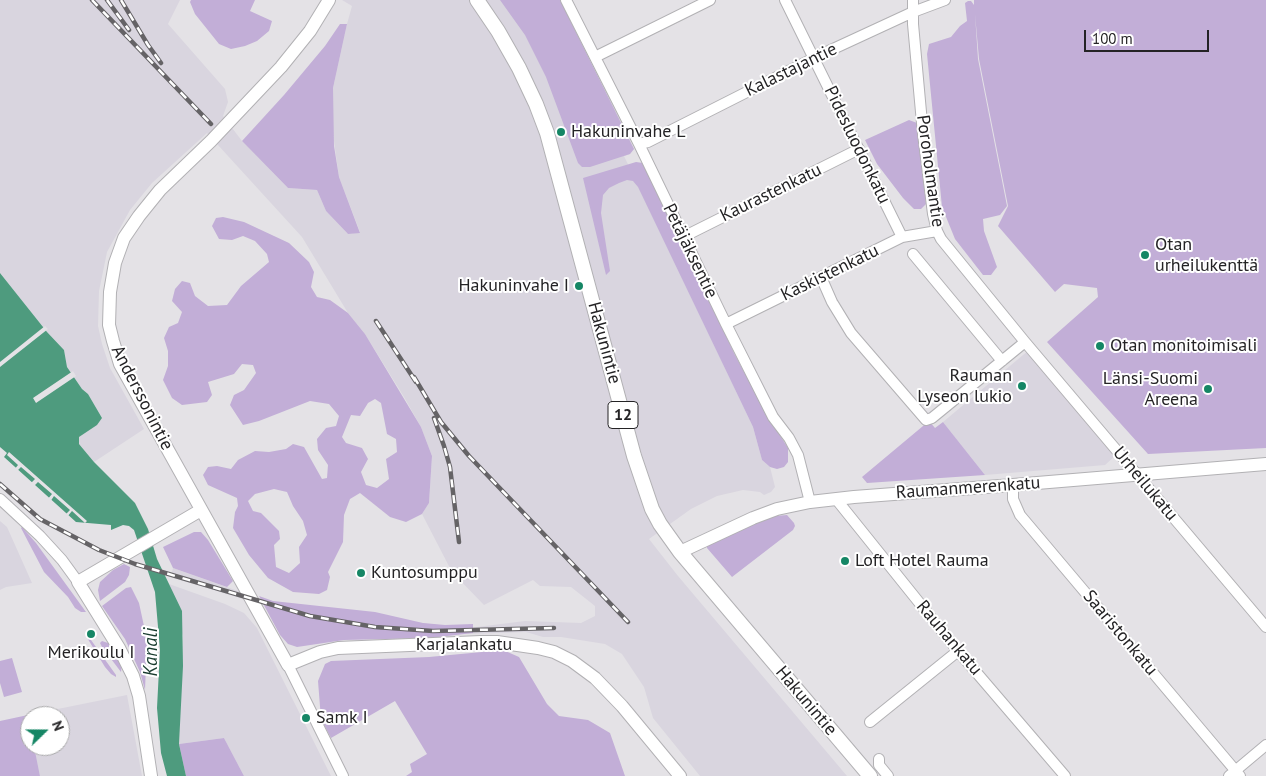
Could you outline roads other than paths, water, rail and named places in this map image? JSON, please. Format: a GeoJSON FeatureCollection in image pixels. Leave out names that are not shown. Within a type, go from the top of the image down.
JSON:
{"type":"FeatureCollection","features":[{"type":"Feature","properties":{"kind":"highway","name":"Hakunintie"},"geometry":{"type":"LineString","coordinates":[[477,0],[520,68],[543,121],[643,487],[660,524],[680,552],[870,776]]}},
{"type":"Feature","properties":{"kind":"main road","name":"Anderssonintie"},"geometry":{"type":"LineString","coordinates":[[288,665],[120,364],[109,325],[110,292],[115,263],[124,238],[139,216],[160,190],[211,141],[280,67],[310,31],[329,0]]}},
{"type":"Feature","properties":{"kind":"main road","name":"Raumanmerenkatu"},"geometry":{"type":"LineString","coordinates":[[680,552],[777,509],[810,502],[1266,464]]}},
{"type":"Feature","properties":{"kind":"main road"},"geometry":{"type":"LineString","coordinates":[[151,776],[139,696],[133,676],[119,648],[78,582],[201,510]]}},
{"type":"Feature","properties":{"kind":"main road","name":"Karjalankatu"},"geometry":{"type":"LineString","coordinates":[[288,665],[320,652],[338,648],[497,642],[554,652],[572,661],[595,678],[622,706],[680,776]]}},
{"type":"Feature","properties":{"kind":"street","name":"Petäjäksentie"},"geometry":{"type":"LineString","coordinates":[[566,0],[639,144],[773,418],[789,438],[798,455],[810,502]]}},
{"type":"Feature","properties":{"kind":"street"},"geometry":{"type":"LineString","coordinates":[[595,57],[710,0]]}},
{"type":"Feature","properties":{"kind":"street","name":"Pidesluodonkatu"},"geometry":{"type":"LineString","coordinates":[[785,0],[902,237]]}},
{"type":"Feature","properties":{"kind":"street","name":"Poroholmantie"},"geometry":{"type":"LineString","coordinates":[[913,0],[923,134],[933,214],[937,231],[948,248],[1025,342]]}},
{"type":"Feature","properties":{"kind":"street","name":"Kalastajantie"},"geometry":{"type":"LineString","coordinates":[[639,144],[648,142],[913,12],[945,0]]}},
{"type":"Feature","properties":{"kind":"street","name":"Kaurastenkatu"},"geometry":{"type":"LineString","coordinates":[[683,237],[859,149]]}},
{"type":"Feature","properties":{"kind":"street","name":"Kaskistenkatu"},"geometry":{"type":"LineString","coordinates":[[726,324],[902,237],[937,231]]}},
{"type":"Feature","properties":{"kind":"street"},"geometry":{"type":"LineString","coordinates":[[913,254],[1002,361]]}},
{"type":"Feature","properties":{"kind":"street"},"geometry":{"type":"LineString","coordinates":[[821,277],[832,302],[851,333],[926,420],[932,418],[1025,342]]}},
{"type":"Feature","properties":{"kind":"street","name":"Urheilukatu"},"geometry":{"type":"LineString","coordinates":[[1025,342],[1266,627]]}},
{"type":"Feature","properties":{"kind":"street","name":"Saaristonkatu"},"geometry":{"type":"LineString","coordinates":[[1014,485],[1013,499],[1020,515],[1235,774]]}},
{"type":"Feature","properties":{"kind":"street"},"geometry":{"type":"LineString","coordinates":[[0,499],[46,542],[78,582]]}},
{"type":"Feature","properties":{"kind":"street","name":"Rauhankatu"},"geometry":{"type":"LineString","coordinates":[[836,499],[958,651],[1065,776]]}},
{"type":"Feature","properties":{"kind":"street"},"geometry":{"type":"LineString","coordinates":[[870,722],[958,651]]}},
{"type":"Feature","properties":{"kind":"street"},"geometry":{"type":"LineString","coordinates":[[288,665],[343,776]]}},
{"type":"Feature","properties":{"kind":"street"},"geometry":{"type":"LineString","coordinates":[[1235,774],[1266,746]]}},
{"type":"Feature","properties":{"kind":"street"},"geometry":{"type":"LineString","coordinates":[[879,759],[879,765],[888,776]]}},
{"type":"Feature","properties":{"kind":"railway"},"geometry":{"type":"LineString","coordinates":[[92,0],[211,124]]}},
{"type":"Feature","properties":{"kind":"railway"},"geometry":{"type":"LineString","coordinates":[[107,0],[129,30]]}},
{"type":"Feature","properties":{"kind":"railway"},"geometry":{"type":"LineString","coordinates":[[121,0],[161,63]]}},
{"type":"Feature","properties":{"kind":"railway"},"geometry":{"type":"LineString","coordinates":[[376,321],[416,382]]}},
{"type":"Feature","properties":{"kind":"railway"},"geometry":{"type":"LineString","coordinates":[[414,377],[441,422],[469,456],[628,622]]}},
{"type":"Feature","properties":{"kind":"railway"},"geometry":{"type":"LineString","coordinates":[[434,418],[450,467],[459,542]]}},
{"type":"Feature","properties":{"kind":"railway"},"geometry":{"type":"LineString","coordinates":[[0,484],[40,519],[99,550],[135,564],[310,616],[375,627],[433,631],[554,628]]}},
{"type":"Feature","properties":{"kind":"place","name":"Hakuninvahe L"},"geometry":{"type":"Point","coordinates":[561,132]}},
{"type":"Feature","properties":{"kind":"place","name":"Otan urheilukenttä"},"geometry":{"type":"Point","coordinates":[1145,255]}},
{"type":"Feature","properties":{"kind":"place","name":"Hakuninvahe I"},"geometry":{"type":"Point","coordinates":[579,286]}},
{"type":"Feature","properties":{"kind":"place","name":"Otan monitoimisali"},"geometry":{"type":"Point","coordinates":[1100,346]}},
{"type":"Feature","properties":{"kind":"place","name":"Rauman Lyseon lukio"},"geometry":{"type":"Point","coordinates":[1022,386]}},
{"type":"Feature","properties":{"kind":"place","name":"Länsi-Suomi Areena"},"geometry":{"type":"Point","coordinates":[1208,389]}},
{"type":"Feature","properties":{"kind":"place","name":"Loft Hotel Rauma"},"geometry":{"type":"Point","coordinates":[845,561]}},
{"type":"Feature","properties":{"kind":"place","name":"Kuntosumppu"},"geometry":{"type":"Point","coordinates":[361,573]}},
{"type":"Feature","properties":{"kind":"place","name":"Merikoulu I"},"geometry":{"type":"Point","coordinates":[91,634]}},
{"type":"Feature","properties":{"kind":"place","name":"Samk I"},"geometry":{"type":"Point","coordinates":[306,718]}},
{"type":"Feature","properties":{"kind":"water label","name":"Kanali"},"geometry":{"type":"Point","coordinates":[152,652]}}]}
